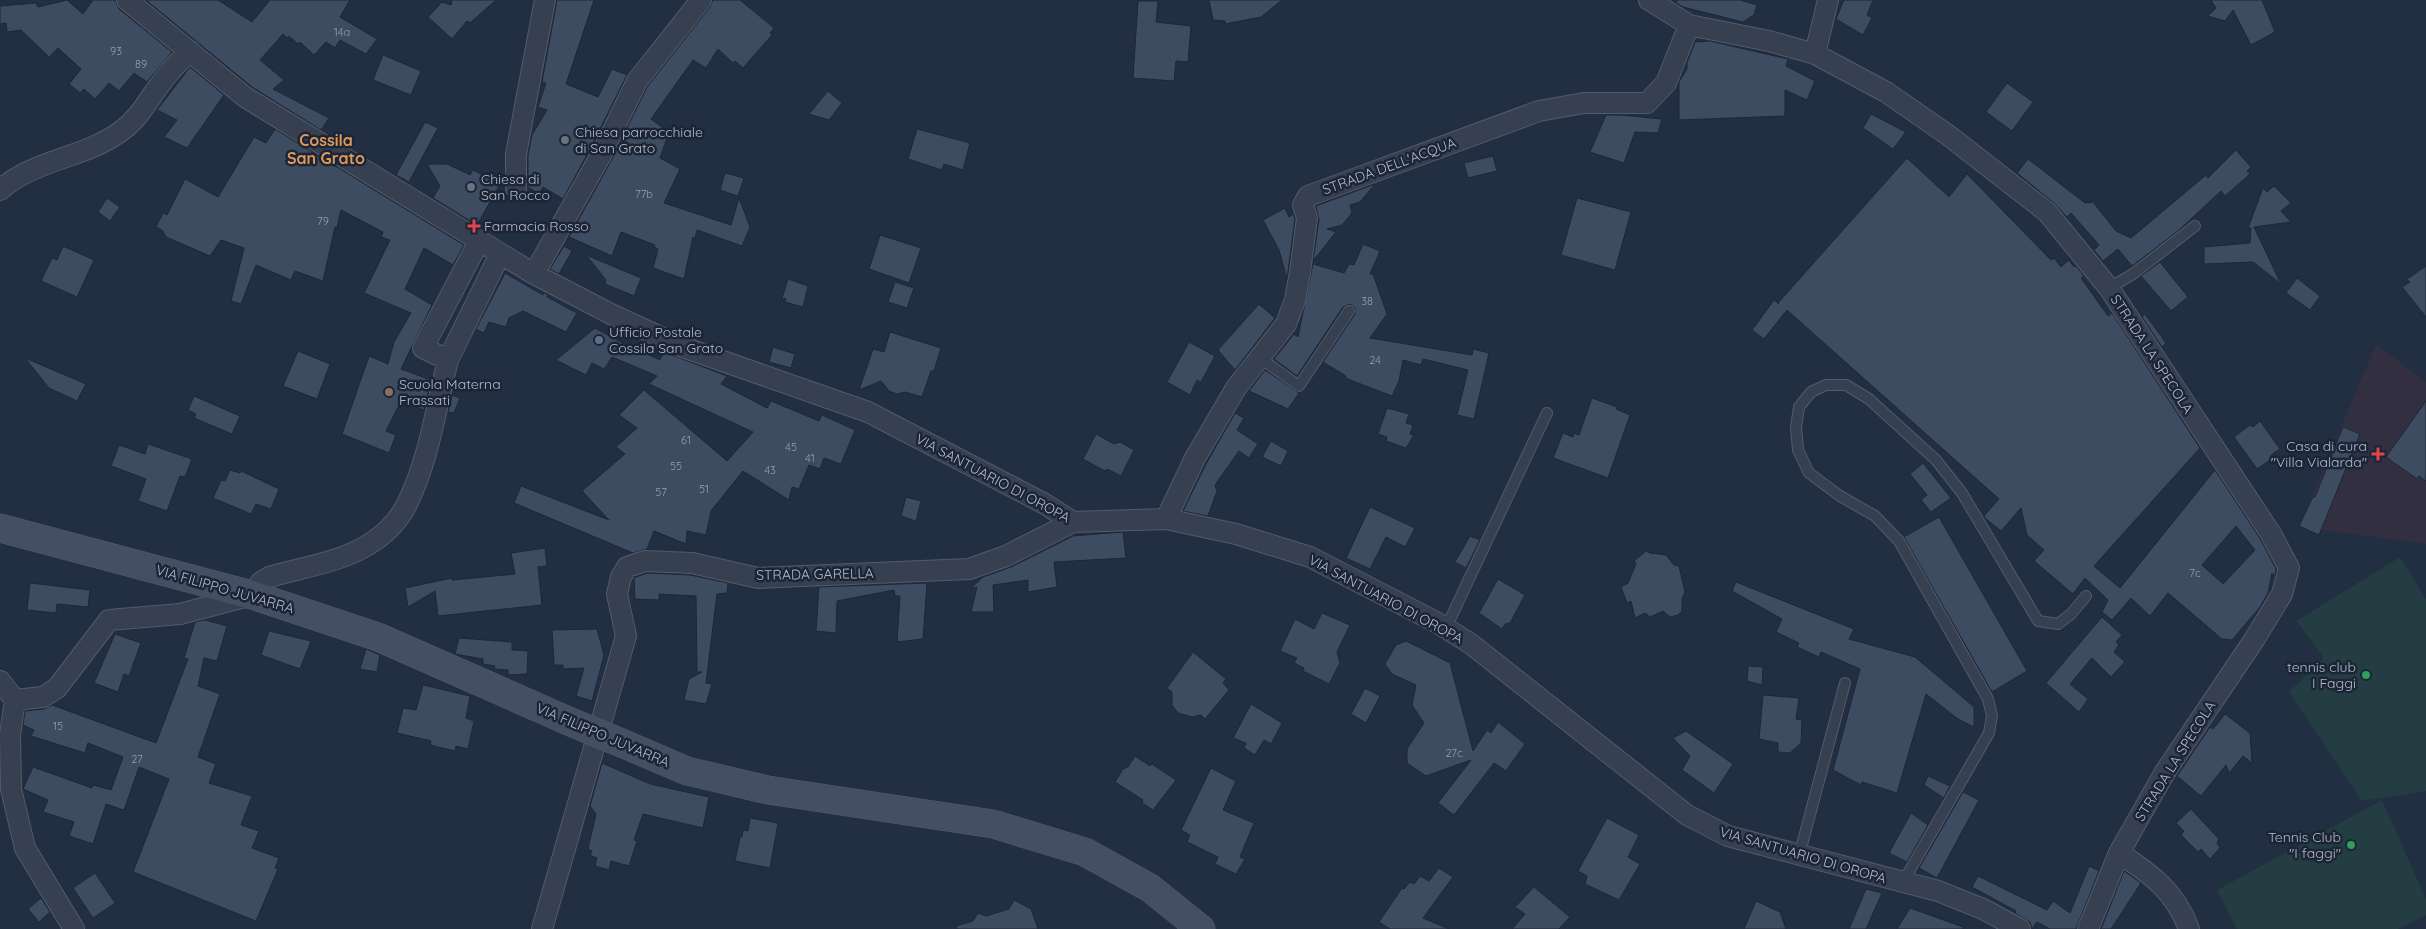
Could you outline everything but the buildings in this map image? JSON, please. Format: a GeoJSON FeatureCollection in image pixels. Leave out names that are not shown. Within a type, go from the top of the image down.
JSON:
{"type":"FeatureCollection","features":[{"type":"Feature","properties":{"kind":"main road","name":"VIA FILIPPO JUVARRA"},"geometry":{"type":"LineString","coordinates":[[0,528],[252,595],[378,637],[687,771],[768,790],[994,824],[1086,852],[1150,888],[1201,929]]}},
{"type":"Feature","properties":{"kind":"street","name":"VIA SANTUARIO DI OROPA"},"geometry":{"type":"LineString","coordinates":[[127,0],[245,97],[500,254],[611,314],[680,346],[868,412],[1045,504],[1073,522],[1166,519],[1236,534],[1310,557],[1446,628],[1502,667],[1687,815],[1728,836],[1903,882],[1956,898],[2020,929]]}},
{"type":"Feature","properties":{"kind":"street"},"geometry":{"type":"LineString","coordinates":[[516,188],[516,154],[545,0]]}},
{"type":"Feature","properties":{"kind":"street"},"geometry":{"type":"LineString","coordinates":[[534,274],[601,154],[637,81],[701,0]]}},
{"type":"Feature","properties":{"kind":"street"},"geometry":{"type":"LineString","coordinates":[[1650,0],[1689,25]]}},
{"type":"Feature","properties":{"kind":"street"},"geometry":{"type":"LineString","coordinates":[[1816,54],[1828,0]]}},
{"type":"Feature","properties":{"kind":"street","name":"STRADA LA SPECOLA"},"geometry":{"type":"LineString","coordinates":[[1689,25],[1769,41],[1816,54],[1886,92],[1948,135],[2048,212],[2109,288],[2271,534],[2289,568],[2282,594],[2254,640],[2165,772],[2119,853],[2088,929]]}},
{"type":"Feature","properties":{"kind":"street","name":"STRADA DELL'ACQUA"},"geometry":{"type":"LineString","coordinates":[[1166,519],[1195,458],[1236,388],[1286,324],[1295,300],[1307,218],[1303,204],[1308,196],[1539,111],[1584,103],[1647,104],[1666,83],[1689,25]]}},
{"type":"Feature","properties":{"kind":"street"},"geometry":{"type":"LineString","coordinates":[[0,190],[9,182],[28,172],[77,154],[120,133],[139,116],[168,74],[190,51]]}},
{"type":"Feature","properties":{"kind":"street"},"geometry":{"type":"LineString","coordinates":[[448,360],[423,348],[479,241]]}},
{"type":"Feature","properties":{"kind":"street"},"geometry":{"type":"LineString","coordinates":[[15,700],[43,697],[57,688],[109,620],[180,614],[252,595],[261,582],[269,577],[343,557],[374,541],[393,524],[407,505],[421,466],[448,360],[500,254]]}},
{"type":"Feature","properties":{"kind":"street","name":"STRADA GARELLA"},"geometry":{"type":"LineString","coordinates":[[542,929],[626,636],[617,594],[621,577],[628,567],[645,561],[692,563],[758,578],[969,569],[1006,556],[1073,522]]}},
{"type":"Feature","properties":{"kind":"street"},"geometry":{"type":"LineString","coordinates":[[0,681],[15,700],[10,735],[11,789],[25,848],[74,929]]}},
{"type":"Feature","properties":{"kind":"street"},"geometry":{"type":"LineString","coordinates":[[2119,853],[2152,874],[2183,912],[2189,929]]}},
{"type":"Feature","properties":{"kind":"lane"},"geometry":{"type":"LineString","coordinates":[[2109,288],[2133,274],[2195,226]]}},
{"type":"Feature","properties":{"kind":"lane"},"geometry":{"type":"LineString","coordinates":[[1260,358],[1299,386],[1349,311]]}},
{"type":"Feature","properties":{"kind":"lane"},"geometry":{"type":"LineString","coordinates":[[1903,882],[1989,733],[1992,716],[1988,699],[1899,541],[1875,516],[1840,496],[1809,473],[1798,450],[1796,427],[1799,407],[1811,392],[1826,385],[1846,385],[1869,399],[1910,435],[1936,460],[1962,493],[2038,621],[2058,624],[2071,614],[2086,596]]}},
{"type":"Feature","properties":{"kind":"lane"},"geometry":{"type":"LineString","coordinates":[[1446,628],[1548,414]]}},
{"type":"Feature","properties":{"kind":"lane"},"geometry":{"type":"LineString","coordinates":[[1799,856],[1845,683]]}},
{"type":"Feature","properties":{"kind":"shaded area","name":"Casa di cura \"Villa Vialarda\""},"geometry":{"type":"Polygon","coordinates":[[[2376,344],[2426,382],[2426,544],[2299,527],[2376,344]]]}},
{"type":"Feature","properties":{"kind":"green space","name":"tennis club I Faggi"},"geometry":{"type":"Polygon","coordinates":[[[2400,557],[2426,599],[2426,791],[2362,801],[2289,692],[2324,658],[2296,621],[2400,557]]]}},
{"type":"Feature","properties":{"kind":"green space","name":"Tennis Club \"I faggi\""},"geometry":{"type":"Polygon","coordinates":[[[2382,800],[2426,899],[2426,915],[2398,929],[2237,929],[2217,890],[2382,800]]]}},
{"type":"Feature","properties":{"kind":"place","name":"Chiesa parrocchiale di San Grato"},"geometry":{"type":"Point","coordinates":[565,140]}},
{"type":"Feature","properties":{"kind":"place","name":"Chiesa di San Rocco"},"geometry":{"type":"Point","coordinates":[471,187]}},
{"type":"Feature","properties":{"kind":"place","name":"Farmacia Rosso"},"geometry":{"type":"Point","coordinates":[474,226]}},
{"type":"Feature","properties":{"kind":"place","name":"Ufficio Postale Cossila San Grato"},"geometry":{"type":"Point","coordinates":[599,340]}},
{"type":"Feature","properties":{"kind":"place","name":"Scuola Materna Frassati"},"geometry":{"type":"Point","coordinates":[389,392]}},
{"type":"Feature","properties":{"kind":"place","name":"Casa di cura \"Villa Vialarda\""},"geometry":{"type":"Point","coordinates":[2378,454]}},
{"type":"Feature","properties":{"kind":"place","name":"tennis club I Faggi"},"geometry":{"type":"Point","coordinates":[2366,675]}},
{"type":"Feature","properties":{"kind":"place","name":"Tennis Club \"I faggi\""},"geometry":{"type":"Point","coordinates":[2351,845]}},
{"type":"Feature","properties":{"kind":"district","name":"Cossila San Grato"},"geometry":{"type":"Point","coordinates":[326,149]}}]}
